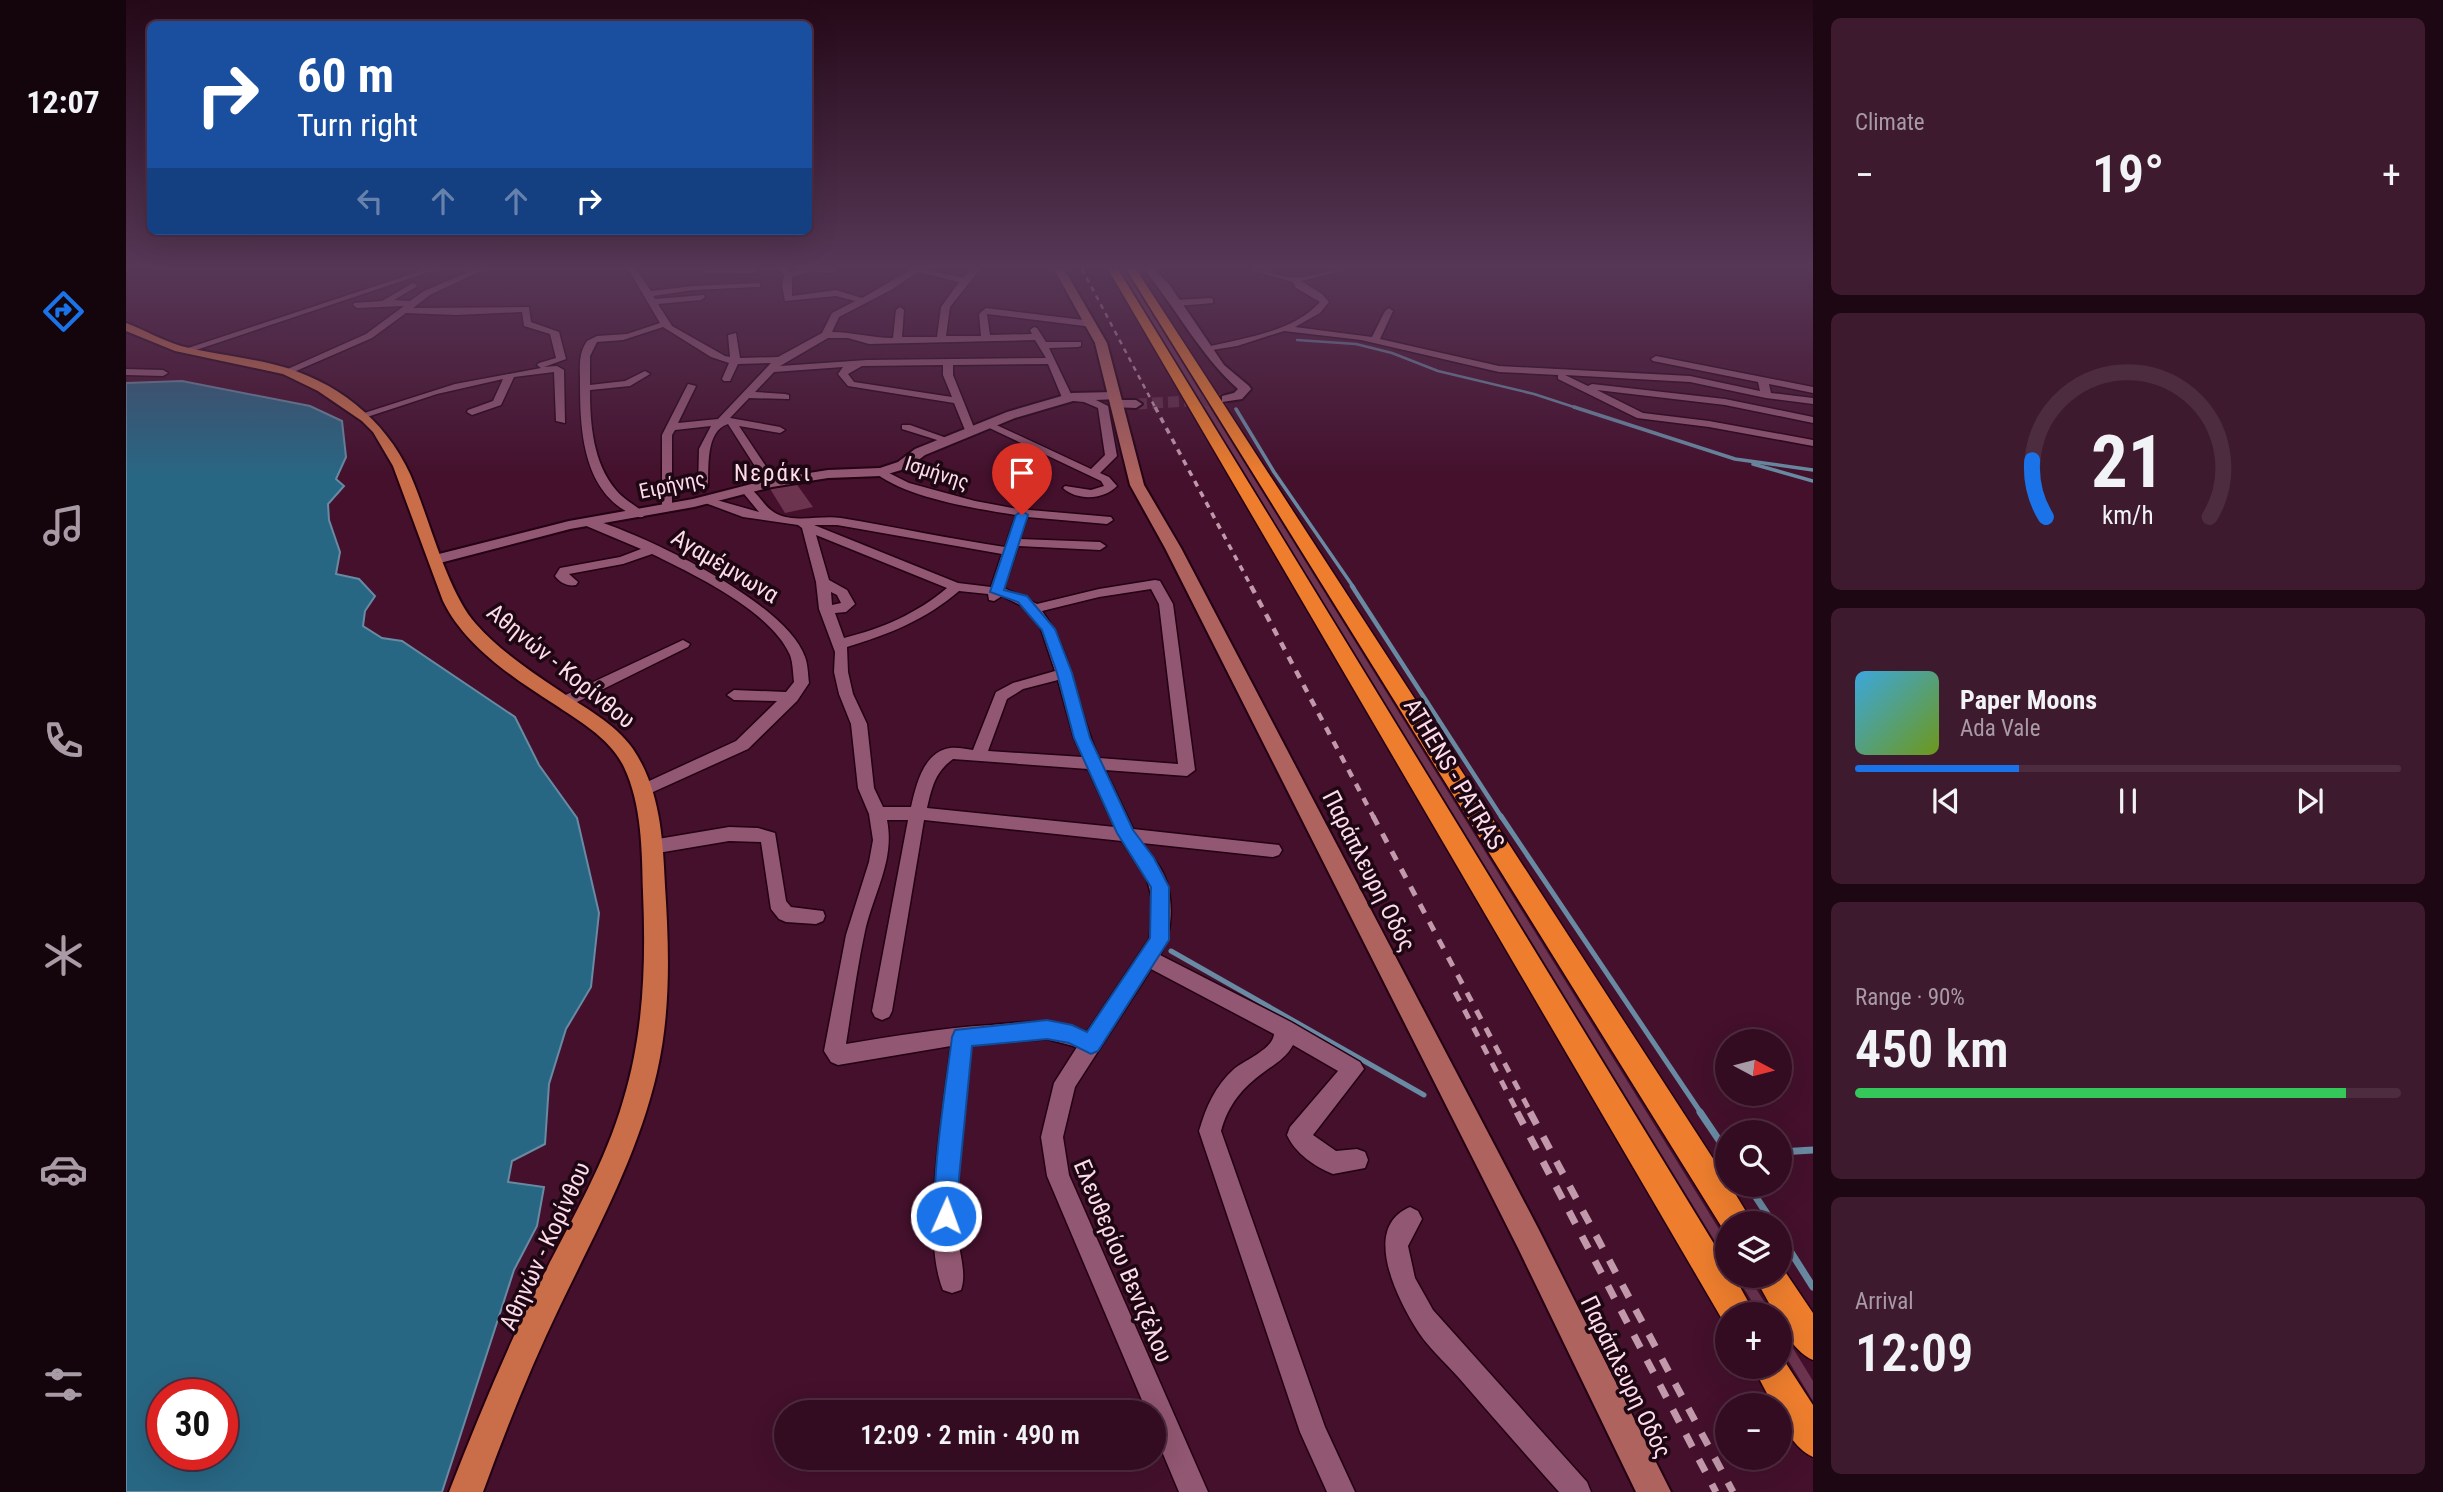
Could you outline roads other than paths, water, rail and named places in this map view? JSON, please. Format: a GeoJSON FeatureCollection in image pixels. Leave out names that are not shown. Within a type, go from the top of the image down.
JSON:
{"type":"FeatureCollection","features":[{"type":"Feature","properties":{"kind":"highway","name":"ATHENS - PATRAS"},"geometry":{"type":"LineString","coordinates":[[1156,339],[1731,1302]]}},
{"type":"Feature","properties":{"kind":"highway","name":"ATHENS - PATRAS"},"geometry":{"type":"LineString","coordinates":[[1175,339],[1729,1211]]}},
{"type":"Feature","properties":{"kind":"highway"},"geometry":{"type":"LineString","coordinates":[[1778,1288],[1813,1343]]}},
{"type":"Feature","properties":{"kind":"highway"},"geometry":{"type":"LineString","coordinates":[[1777,1379],[1813,1439]]}},
{"type":"Feature","properties":{"kind":"main road","name":"Αθηνών - Κορίνθου"},"geometry":{"type":"LineString","coordinates":[[150,339],[187,350],[286,372],[363,415],[377,427],[396,460],[449,596],[466,624],[496,652],[601,728],[624,751],[642,791],[652,847],[657,941],[656,988],[650,1045],[635,1110],[580,1235],[535,1326],[466,1492]]}},
{"type":"Feature","properties":{"kind":"main road","name":"Παράπλευρη Οδός"},"geometry":{"type":"LineString","coordinates":[[1099,339],[1122,401],[1129,462],[1143,499],[1173,548],[1528,1238],[1654,1492]]}},
{"type":"Feature","properties":{"kind":"street"},"geometry":{"type":"LineString","coordinates":[[187,350],[222,339]]}},
{"type":"Feature","properties":{"kind":"street"},"geometry":{"type":"LineString","coordinates":[[286,372],[363,339]]}},
{"type":"Feature","properties":{"kind":"street"},"geometry":{"type":"LineString","coordinates":[[556,339],[561,358]]}},
{"type":"Feature","properties":{"kind":"street"},"geometry":{"type":"LineString","coordinates":[[363,415],[452,387],[523,372],[561,358],[587,353],[616,339]]}},
{"type":"Feature","properties":{"kind":"street"},"geometry":{"type":"LineString","coordinates":[[687,339],[717,356],[735,361],[780,360]]}},
{"type":"Feature","properties":{"kind":"street"},"geometry":{"type":"LineString","coordinates":[[727,379],[735,361],[733,339]]}},
{"type":"Feature","properties":{"kind":"street"},"geometry":{"type":"LineString","coordinates":[[819,339],[780,360],[704,449],[704,494],[743,513],[805,525],[956,587],[996,594],[1028,604],[1155,584],[1162,593],[1169,626],[1187,770],[951,753],[939,761],[926,779],[917,813],[883,1011]]}},
{"type":"Feature","properties":{"kind":"street"},"geometry":{"type":"LineString","coordinates":[[861,339],[869,341],[958,339]]}},
{"type":"Feature","properties":{"kind":"street"},"geometry":{"type":"LineString","coordinates":[[997,339],[1079,344]]}},
{"type":"Feature","properties":{"kind":"street"},"geometry":{"type":"LineString","coordinates":[[1202,339],[1220,367],[1245,389],[1238,396],[1226,399]]}},
{"type":"Feature","properties":{"kind":"street"},"geometry":{"type":"LineString","coordinates":[[1209,349],[1248,339]]}},
{"type":"Feature","properties":{"kind":"street"},"geometry":{"type":"LineString","coordinates":[[1368,339],[1488,367],[1553,373],[1690,379],[1766,396],[1813,401]]}},
{"type":"Feature","properties":{"kind":"street"},"geometry":{"type":"LineString","coordinates":[[1040,341],[1069,398],[1086,399],[1103,406],[1111,456],[1092,474]]}},
{"type":"Feature","properties":{"kind":"street"},"geometry":{"type":"LineString","coordinates":[[587,353],[585,388],[590,447],[598,472],[617,499],[639,514]]}},
{"type":"Feature","properties":{"kind":"street"},"geometry":{"type":"LineString","coordinates":[[1656,359],[1813,390]]}},
{"type":"Feature","properties":{"kind":"street"},"geometry":{"type":"LineString","coordinates":[[772,369],[867,363],[1052,361]]}},
{"type":"Feature","properties":{"kind":"street"},"geometry":{"type":"LineString","coordinates":[[867,363],[844,371],[846,381],[865,388],[960,401]]}},
{"type":"Feature","properties":{"kind":"street"},"geometry":{"type":"LineString","coordinates":[[948,364],[948,376],[970,430]]}},
{"type":"Feature","properties":{"kind":"street"},"geometry":{"type":"LineString","coordinates":[[523,372],[559,370],[561,421]]}},
{"type":"Feature","properties":{"kind":"street"},"geometry":{"type":"LineString","coordinates":[[126,372],[163,373]]}},
{"type":"Feature","properties":{"kind":"street"},"geometry":{"type":"LineString","coordinates":[[1553,373],[1641,416],[1709,424],[1813,443]]}},
{"type":"Feature","properties":{"kind":"street"},"geometry":{"type":"LineString","coordinates":[[585,388],[627,384],[645,374]]}},
{"type":"Feature","properties":{"kind":"street"},"geometry":{"type":"LineString","coordinates":[[472,412],[497,402],[510,375]]}},
{"type":"Feature","properties":{"kind":"street"},"geometry":{"type":"LineString","coordinates":[[1763,380],[1766,396]]}},
{"type":"Feature","properties":{"kind":"street"},"geometry":{"type":"LineString","coordinates":[[666,508],[667,435],[691,386]]}},
{"type":"Feature","properties":{"kind":"street"},"geometry":{"type":"LineString","coordinates":[[1582,386],[1725,402],[1813,420]]}},
{"type":"Feature","properties":{"kind":"street"},"geometry":{"type":"LineString","coordinates":[[749,395],[785,397]]}},
{"type":"Feature","properties":{"kind":"street","name":"Ειρήνης"},"geometry":{"type":"LineString","coordinates":[[436,559],[588,522],[666,508],[704,494],[828,474],[881,472],[904,465],[920,452],[970,430],[1069,398],[1122,401]]}},
{"type":"Feature","properties":{"kind":"street"},"geometry":{"type":"LineString","coordinates":[[726,421],[771,483]]}},
{"type":"Feature","properties":{"kind":"street"},"geometry":{"type":"LineString","coordinates":[[672,427],[726,421],[780,430]]}},
{"type":"Feature","properties":{"kind":"street"},"geometry":{"type":"LineString","coordinates":[[986,424],[1109,482],[1110,489],[1084,494],[1069,488]]}},
{"type":"Feature","properties":{"kind":"street"},"geometry":{"type":"LineString","coordinates":[[906,427],[950,441]]}},
{"type":"Feature","properties":{"kind":"street","name":"Ισμήνης"},"geometry":{"type":"LineString","coordinates":[[881,472],[899,483],[947,498],[1022,515],[1107,520]]}},
{"type":"Feature","properties":{"kind":"street"},"geometry":{"type":"LineString","coordinates":[[746,489],[759,506],[776,519]]}},
{"type":"Feature","properties":{"kind":"street"},"geometry":{"type":"LineString","coordinates":[[996,594],[1022,515]]}},
{"type":"Feature","properties":{"kind":"street"},"geometry":{"type":"LineString","coordinates":[[805,525],[837,521],[939,541],[1012,547],[1100,546]]}},
{"type":"Feature","properties":{"kind":"street","name":"Αγαμέμνωνα"},"geometry":{"type":"LineString","coordinates":[[588,522],[653,549],[737,595],[773,621],[802,664],[802,683],[792,697]]}},
{"type":"Feature","properties":{"kind":"street"},"geometry":{"type":"LineString","coordinates":[[805,525],[823,582],[826,609],[840,644],[841,672],[846,694],[859,723],[866,788],[877,814],[882,840],[860,916],[834,1051],[838,1055],[935,1038],[1047,1030],[1072,1034],[1091,1044]]}},
{"type":"Feature","properties":{"kind":"street"},"geometry":{"type":"LineString","coordinates":[[571,582],[561,576],[565,571],[623,560],[653,549]]}},
{"type":"Feature","properties":{"kind":"street"},"geometry":{"type":"LineString","coordinates":[[840,644],[890,630],[917,618],[956,587]]}},
{"type":"Feature","properties":{"kind":"street"},"geometry":{"type":"LineString","coordinates":[[1028,604],[1093,587]]}},
{"type":"Feature","properties":{"kind":"street","name":"Ελευθερίου Βενιζέλου"},"geometry":{"type":"LineString","coordinates":[[1028,604],[1048,629],[1065,673],[1082,738],[1126,833],[1148,863],[1160,887],[1159,940],[1065,1083],[1052,1137],[1058,1176],[1194,1492]]}},
{"type":"Feature","properties":{"kind":"street"},"geometry":{"type":"LineString","coordinates":[[565,702],[683,644]]}},
{"type":"Feature","properties":{"kind":"street"},"geometry":{"type":"LineString","coordinates":[[978,756],[1001,696],[1018,686],[1065,673]]}},
{"type":"Feature","properties":{"kind":"street"},"geometry":{"type":"LineString","coordinates":[[734,695],[792,697]]}},
{"type":"Feature","properties":{"kind":"street"},"geometry":{"type":"LineString","coordinates":[[642,791],[742,745],[792,697]]}},
{"type":"Feature","properties":{"kind":"street"},"geometry":{"type":"LineString","coordinates":[[877,814],[917,813],[1273,850]]}},
{"type":"Feature","properties":{"kind":"street"},"geometry":{"type":"LineString","coordinates":[[652,847],[738,834],[763,835],[769,838],[777,904],[786,914],[816,916]]}},
{"type":"Feature","properties":{"kind":"street"},"geometry":{"type":"LineString","coordinates":[[1149,959],[1284,1029],[1353,1069],[1298,1135],[1308,1146],[1333,1163],[1357,1160]]}},
{"type":"Feature","properties":{"kind":"street"},"geometry":{"type":"LineString","coordinates":[[1284,1029],[1284,1042],[1277,1051],[1223,1094],[1214,1111],[1210,1131],[1313,1432],[1341,1492]]}},
{"type":"Feature","properties":{"kind":"street"},"geometry":{"type":"LineString","coordinates":[[952,1281],[946,1235],[947,1178],[962,1037]]}},
{"type":"Feature","properties":{"kind":"street"},"geometry":{"type":"LineString","coordinates":[[1410,1219],[1400,1232],[1396,1246],[1404,1282],[1424,1319],[1577,1492]]}},
{"type":"Feature","properties":{"kind":"water"},"geometry":{"type":"Polygon","coordinates":[[[182,381],[310,406],[342,421],[346,457],[336,479],[344,486],[328,504],[329,520],[340,552],[336,574],[359,579],[375,596],[365,611],[363,626],[382,638],[402,641],[515,717],[539,765],[577,818],[599,913],[591,987],[566,1029],[549,1084],[545,1144],[512,1161],[508,1182],[544,1187],[537,1226],[514,1270],[442,1492],[126,1492],[126,383],[182,381]]]}},
{"type":"Feature","properties":{"kind":"waterway"},"geometry":{"type":"LineString","coordinates":[[1297,340],[1356,344],[1392,353],[1438,371],[1534,394],[1580,409]]}},
{"type":"Feature","properties":{"kind":"waterway"},"geometry":{"type":"LineString","coordinates":[[1574,407],[1735,459],[1813,470]]}},
{"type":"Feature","properties":{"kind":"waterway"},"geometry":{"type":"LineString","coordinates":[[1236,409],[1274,472],[1354,588]]}},
{"type":"Feature","properties":{"kind":"waterway"},"geometry":{"type":"LineString","coordinates":[[1753,464],[1813,481]]}},
{"type":"Feature","properties":{"kind":"waterway"},"geometry":{"type":"LineString","coordinates":[[1352,586],[1502,818]]}},
{"type":"Feature","properties":{"kind":"waterway"},"geometry":{"type":"LineString","coordinates":[[1501,816],[1701,1113]]}},
{"type":"Feature","properties":{"kind":"waterway"},"geometry":{"type":"LineString","coordinates":[[1171,951],[1424,1095]]}},
{"type":"Feature","properties":{"kind":"waterway"},"geometry":{"type":"LineString","coordinates":[[1700,1112],[1715,1134]]}},
{"type":"Feature","properties":{"kind":"waterway"},"geometry":{"type":"LineString","coordinates":[[1792,1151],[1813,1150]]}},
{"type":"Feature","properties":{"kind":"waterway"},"geometry":{"type":"LineString","coordinates":[[1756,1197],[1765,1211]]}},
{"type":"Feature","properties":{"kind":"waterway"},"geometry":{"type":"LineString","coordinates":[[1792,1254],[1813,1287]]}},
{"type":"Feature","properties":{"kind":"tunnel"},"geometry":{"type":"LineString","coordinates":[[1136,404],[1226,399]]}},
{"type":"Feature","properties":{"kind":"railway"},"geometry":{"type":"LineString","coordinates":[[1119,339],[1156,409]]}},
{"type":"Feature","properties":{"kind":"railway"},"geometry":{"type":"LineString","coordinates":[[1155,407],[1252,588]]}},
{"type":"Feature","properties":{"kind":"railway"},"geometry":{"type":"LineString","coordinates":[[1251,586],[1374,818]]}},
{"type":"Feature","properties":{"kind":"railway"},"geometry":{"type":"LineString","coordinates":[[1373,816],[1531,1113]]}},
{"type":"Feature","properties":{"kind":"railway"},"geometry":{"type":"LineString","coordinates":[[1455,992],[1518,1113]]}},
{"type":"Feature","properties":{"kind":"railway"},"geometry":{"type":"LineString","coordinates":[[1517,1112],[1716,1492]]}},
{"type":"Feature","properties":{"kind":"railway"},"geometry":{"type":"LineString","coordinates":[[1530,1112],[1733,1492]]}},
{"type":"Feature","properties":{"kind":"district","name":"Νεράκι"},"geometry":{"type":"Point","coordinates":[773,473]}}]}
